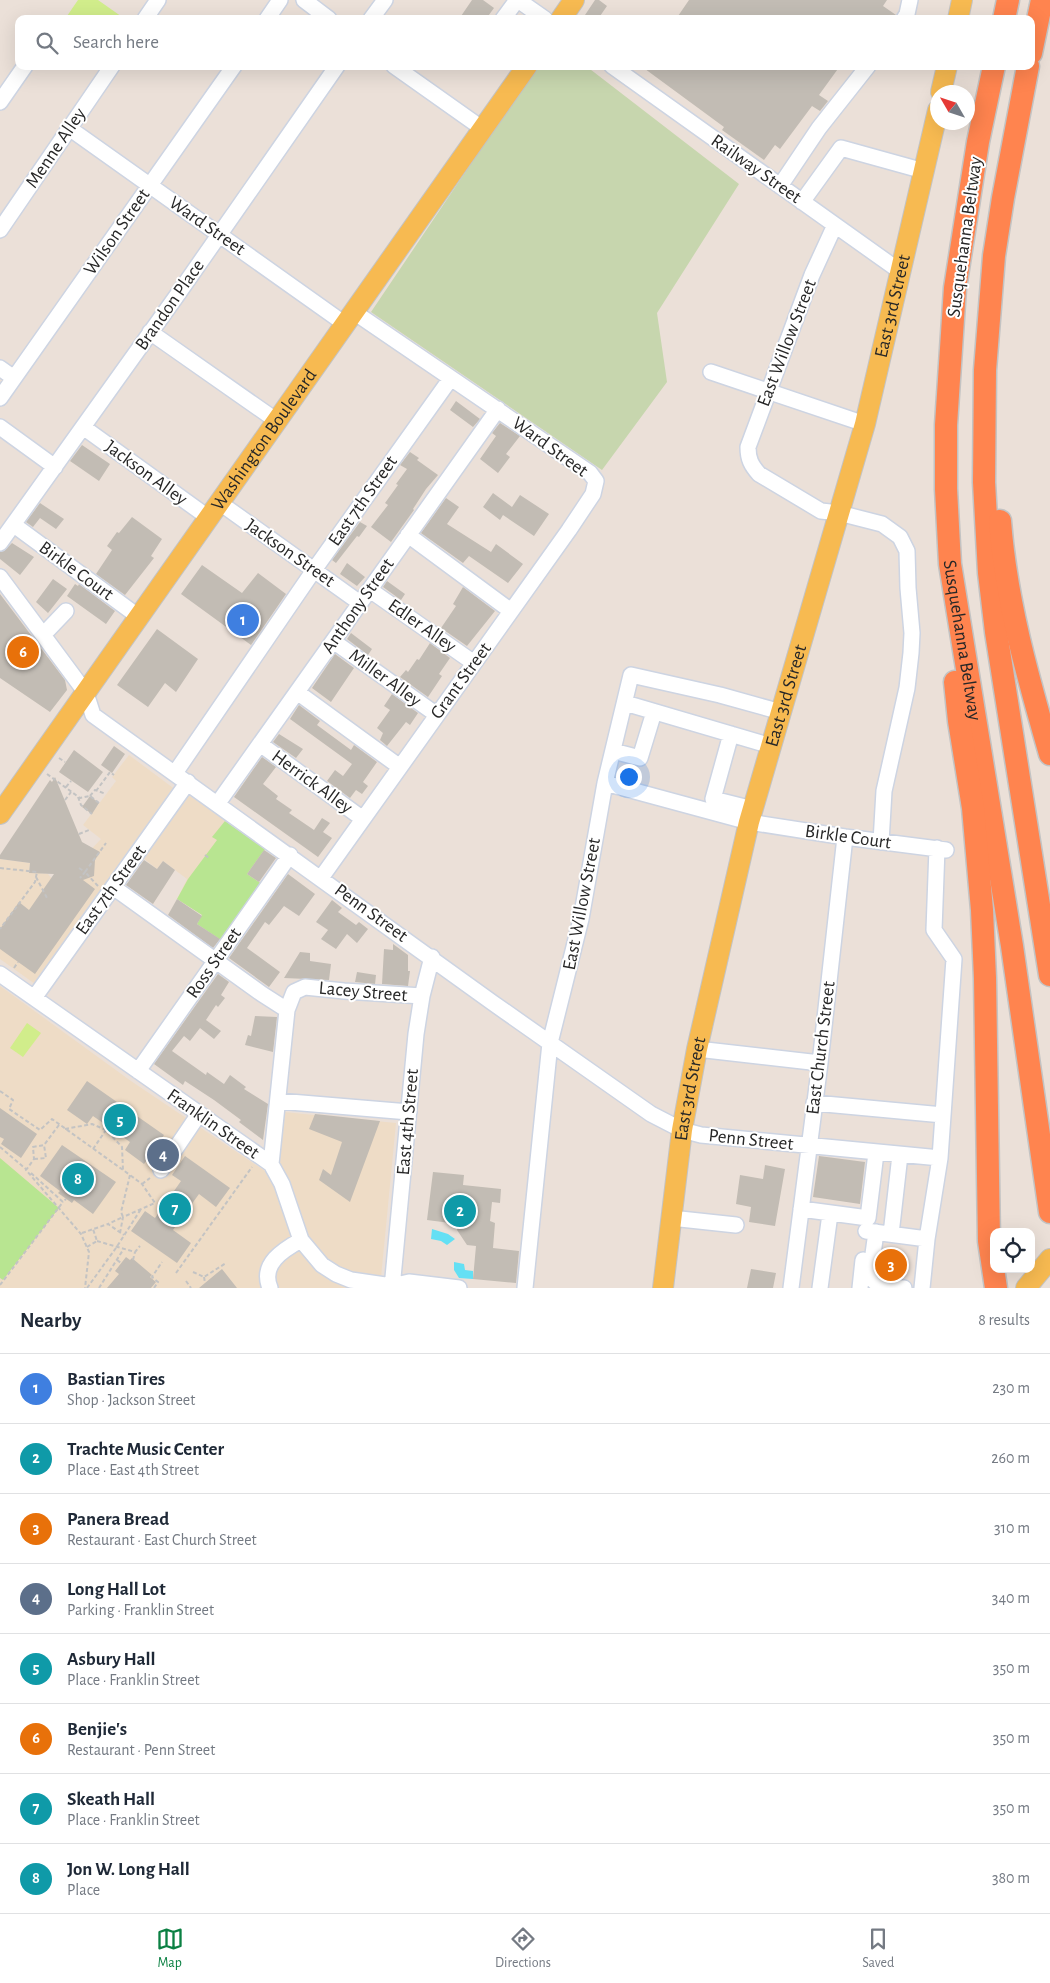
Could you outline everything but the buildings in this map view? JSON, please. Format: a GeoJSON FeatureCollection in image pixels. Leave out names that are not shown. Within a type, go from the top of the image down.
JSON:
{"type":"FeatureCollection","features":[{"type":"Feature","properties":{"kind":"highway"},"geometry":{"type":"LineString","coordinates":[[1005,15],[1008,0]]}},
{"type":"Feature","properties":{"kind":"highway"},"geometry":{"type":"LineString","coordinates":[[1035,33],[1042,0]]}},
{"type":"Feature","properties":{"kind":"highway","name":"Susquehanna Beltway"},"geometry":{"type":"LineString","coordinates":[[993,70],[978,142],[955,288],[946,425],[946,489],[950,564],[1012,946],[1050,1210]]}},
{"type":"Feature","properties":{"kind":"highway","name":"Susquehanna Beltway"},"geometry":{"type":"LineString","coordinates":[[1027,70],[994,256],[988,322],[984,421],[985,522],[989,573],[1003,685],[1050,975]]}},
{"type":"Feature","properties":{"kind":"highway"},"geometry":{"type":"LineString","coordinates":[[994,256],[996,467],[1002,544],[1009,591],[1021,646],[1050,754]]}},
{"type":"Feature","properties":{"kind":"highway"},"geometry":{"type":"LineString","coordinates":[[950,564],[952,645],[959,721],[973,808],[982,910],[986,978],[989,1241],[996,1288]]}},
{"type":"Feature","properties":{"kind":"main road"},"geometry":{"type":"LineString","coordinates":[[564,15],[574,0]]}},
{"type":"Feature","properties":{"kind":"main road"},"geometry":{"type":"LineString","coordinates":[[959,15],[962,0]]}},
{"type":"Feature","properties":{"kind":"main road","name":"Washington Boulevard"},"geometry":{"type":"LineString","coordinates":[[1,812],[524,70]]}},
{"type":"Feature","properties":{"kind":"main road"},"geometry":{"type":"LineString","coordinates":[[943,85],[946,70]]}},
{"type":"Feature","properties":{"kind":"main road","name":"East 3rd Street"},"geometry":{"type":"LineString","coordinates":[[663,1288],[682,1130],[698,1049],[751,816],[866,424],[933,130]]}},
{"type":"Feature","properties":{"kind":"main road"},"geometry":{"type":"LineString","coordinates":[[1026,1288],[1050,1259]]}},
{"type":"Feature","properties":{"kind":"street"},"geometry":{"type":"LineString","coordinates":[[148,15],[158,0]]}},
{"type":"Feature","properties":{"kind":"street"},"geometry":{"type":"LineString","coordinates":[[270,15],[280,0]]}},
{"type":"Feature","properties":{"kind":"street"},"geometry":{"type":"LineString","coordinates":[[304,0],[324,15]]}},
{"type":"Feature","properties":{"kind":"street"},"geometry":{"type":"LineString","coordinates":[[374,15],[384,0]]}},
{"type":"Feature","properties":{"kind":"street"},"geometry":{"type":"LineString","coordinates":[[906,15],[910,0]]}},
{"type":"Feature","properties":{"kind":"street"},"geometry":{"type":"LineString","coordinates":[[514,9],[533,15]]}},
{"type":"Feature","properties":{"kind":"street"},"geometry":{"type":"LineString","coordinates":[[0,102],[22,70]]}},
{"type":"Feature","properties":{"kind":"street","name":"Menne Alley"},"geometry":{"type":"LineString","coordinates":[[0,230],[109,70]]}},
{"type":"Feature","properties":{"kind":"street","name":"Wilson Street"},"geometry":{"type":"LineString","coordinates":[[0,398],[231,70]]}},
{"type":"Feature","properties":{"kind":"street","name":"Brandon Place"},"geometry":{"type":"LineString","coordinates":[[0,543],[334,70]]}},
{"type":"Feature","properties":{"kind":"street"},"geometry":{"type":"LineString","coordinates":[[400,70],[483,129]]}},
{"type":"Feature","properties":{"kind":"street","name":"Railway Street"},"geometry":{"type":"LineString","coordinates":[[618,70],[901,272]]}},
{"type":"Feature","properties":{"kind":"street"},"geometry":{"type":"LineString","coordinates":[[780,186],[819,128],[865,70]]}},
{"type":"Feature","properties":{"kind":"street","name":"Ward Street"},"geometry":{"type":"LineString","coordinates":[[69,128],[149,186],[220,234],[350,318],[451,378],[498,409],[590,473],[596,481]]}},
{"type":"Feature","properties":{"kind":"street"},"geometry":{"type":"LineString","coordinates":[[802,202],[841,148],[924,171]]}},
{"type":"Feature","properties":{"kind":"street","name":"East Willow Street"},"geometry":{"type":"LineString","coordinates":[[835,225],[812,275],[748,447],[750,462],[760,474],[822,511],[839,513]]}},
{"type":"Feature","properties":{"kind":"street"},"geometry":{"type":"LineString","coordinates":[[150,332],[277,421]]}},
{"type":"Feature","properties":{"kind":"street"},"geometry":{"type":"LineString","coordinates":[[0,368],[14,378]]}},
{"type":"Feature","properties":{"kind":"street"},"geometry":{"type":"LineString","coordinates":[[711,372],[866,424]]}},
{"type":"Feature","properties":{"kind":"street","name":"East 7th Street"},"geometry":{"type":"LineString","coordinates":[[175,773],[314,570],[451,378]]}},
{"type":"Feature","properties":{"kind":"street","name":"Anthony Street"},"geometry":{"type":"LineString","coordinates":[[218,804],[498,409]]}},
{"type":"Feature","properties":{"kind":"street"},"geometry":{"type":"LineString","coordinates":[[0,427],[54,467]]}},
{"type":"Feature","properties":{"kind":"street","name":"Jackson Alley"},"geometry":{"type":"LineString","coordinates":[[83,427],[214,510]]}},
{"type":"Feature","properties":{"kind":"street","name":"Grant Street"},"geometry":{"type":"LineString","coordinates":[[321,878],[594,494],[596,481]]}},
{"type":"Feature","properties":{"kind":"street","name":"Jackson Street"},"geometry":{"type":"LineString","coordinates":[[214,510],[314,570],[360,602]]}},
{"type":"Feature","properties":{"kind":"street"},"geometry":{"type":"LineString","coordinates":[[839,513],[882,524],[900,537],[906,547],[912,633],[911,653],[906,688],[884,790],[881,842]]}},
{"type":"Feature","properties":{"kind":"street","name":"Birkle Court"},"geometry":{"type":"LineString","coordinates":[[14,525],[139,617]]}},
{"type":"Feature","properties":{"kind":"street"},"geometry":{"type":"LineString","coordinates":[[408,535],[512,610]]}},
{"type":"Feature","properties":{"kind":"street","name":"Penn Street"},"geometry":{"type":"LineString","coordinates":[[0,577],[86,693],[93,715],[651,1114],[682,1130],[701,1135],[809,1147],[940,1158]]}},
{"type":"Feature","properties":{"kind":"street","name":"Edler Alley"},"geometry":{"type":"LineString","coordinates":[[370,590],[474,662]]}},
{"type":"Feature","properties":{"kind":"street"},"geometry":{"type":"LineString","coordinates":[[44,634],[66,611]]}},
{"type":"Feature","properties":{"kind":"street","name":"Miller Alley"},"geometry":{"type":"LineString","coordinates":[[333,641],[437,715]]}},
{"type":"Feature","properties":{"kind":"street","name":"East Willow Street"},"geometry":{"type":"LineString","coordinates":[[525,1288],[550,1043],[581,919],[606,783],[631,675],[720,695],[781,712]]}},
{"type":"Feature","properties":{"kind":"street"},"geometry":{"type":"LineString","coordinates":[[297,692],[400,767]]}},
{"type":"Feature","properties":{"kind":"street"},"geometry":{"type":"LineString","coordinates":[[625,703],[771,746]]}},
{"type":"Feature","properties":{"kind":"street"},"geometry":{"type":"LineString","coordinates":[[613,751],[640,758],[654,712]]}},
{"type":"Feature","properties":{"kind":"street"},"geometry":{"type":"LineString","coordinates":[[731,734],[713,799],[751,816]]}},
{"type":"Feature","properties":{"kind":"street","name":"Herrick Alley"},"geometry":{"type":"LineString","coordinates":[[260,744],[363,819]]}},
{"type":"Feature","properties":{"kind":"street","name":"East 7th Street"},"geometry":{"type":"LineString","coordinates":[[34,998],[107,888],[188,782]]}},
{"type":"Feature","properties":{"kind":"street"},"geometry":{"type":"LineString","coordinates":[[606,783],[751,816]]}},
{"type":"Feature","properties":{"kind":"street","name":"Birkle Court"},"geometry":{"type":"LineString","coordinates":[[751,816],[845,837],[942,849],[934,930],[954,960],[943,1115]]}},
{"type":"Feature","properties":{"kind":"street","name":"East Church Street"},"geometry":{"type":"LineString","coordinates":[[791,1288],[820,1063],[845,837]]}},
{"type":"Feature","properties":{"kind":"street","name":"Ross Street"},"geometry":{"type":"LineString","coordinates":[[138,1071],[290,855]]}},
{"type":"Feature","properties":{"kind":"street"},"geometry":{"type":"LineString","coordinates":[[107,888],[287,1010],[271,1164]]}},
{"type":"Feature","properties":{"kind":"street","name":"East 4th Street"},"geometry":{"type":"LineString","coordinates":[[393,1287],[416,1034],[422,996],[432,957]]}},
{"type":"Feature","properties":{"kind":"street","name":"Franklin Street"},"geometry":{"type":"LineString","coordinates":[[0,974],[271,1164],[282,1184],[301,1240],[322,1265],[336,1274],[351,1280],[393,1287],[409,1282],[459,1288]]}},
{"type":"Feature","properties":{"kind":"street","name":"Lacey Street"},"geometry":{"type":"LineString","coordinates":[[287,1010],[294,992],[305,987],[344,992],[422,996]]}},
{"type":"Feature","properties":{"kind":"street"},"geometry":{"type":"LineString","coordinates":[[698,1049],[820,1063]]}},
{"type":"Feature","properties":{"kind":"street"},"geometry":{"type":"LineString","coordinates":[[278,1101],[409,1112]]}},
{"type":"Feature","properties":{"kind":"street"},"geometry":{"type":"LineString","coordinates":[[814,1103],[943,1115],[940,1158],[926,1239],[922,1288]]}},
{"type":"Feature","properties":{"kind":"street"},"geometry":{"type":"LineString","coordinates":[[161,1170],[199,1114]]}},
{"type":"Feature","properties":{"kind":"street"},"geometry":{"type":"LineString","coordinates":[[876,1153],[870,1227],[870,1276],[873,1282],[879,1286],[904,1288]]}},
{"type":"Feature","properties":{"kind":"street"},"geometry":{"type":"LineString","coordinates":[[891,1234],[900,1155]]}},
{"type":"Feature","properties":{"kind":"street"},"geometry":{"type":"LineString","coordinates":[[801,1210],[830,1214],[891,1234],[926,1239]]}},
{"type":"Feature","properties":{"kind":"street"},"geometry":{"type":"LineString","coordinates":[[820,1288],[830,1214]]}},
{"type":"Feature","properties":{"kind":"street"},"geometry":{"type":"LineString","coordinates":[[672,1218],[736,1225]]}},
{"type":"Feature","properties":{"kind":"street"},"geometry":{"type":"LineString","coordinates":[[860,1288],[870,1227]]}},
{"type":"Feature","properties":{"kind":"street"},"geometry":{"type":"LineString","coordinates":[[270,1288],[268,1275],[275,1258],[282,1250],[301,1240]]}},
{"type":"Feature","properties":{"kind":"path"},"geometry":{"type":"LineString","coordinates":[[57,757],[65,762]]}},
{"type":"Feature","properties":{"kind":"path"},"geometry":{"type":"LineString","coordinates":[[78,797],[91,795],[110,772],[114,775]]}},
{"type":"Feature","properties":{"kind":"path"},"geometry":{"type":"LineString","coordinates":[[46,773],[78,797],[81,806],[92,814]]}},
{"type":"Feature","properties":{"kind":"path"},"geometry":{"type":"LineString","coordinates":[[66,788],[71,780]]}},
{"type":"Feature","properties":{"kind":"path"},"geometry":{"type":"LineString","coordinates":[[89,790],[99,804]]}},
{"type":"Feature","properties":{"kind":"path"},"geometry":{"type":"LineString","coordinates":[[96,791],[106,794]]}},
{"type":"Feature","properties":{"kind":"path"},"geometry":{"type":"LineString","coordinates":[[65,800],[72,792]]}},
{"type":"Feature","properties":{"kind":"path"},"geometry":{"type":"LineString","coordinates":[[79,834],[89,830]]}},
{"type":"Feature","properties":{"kind":"path"},"geometry":{"type":"LineString","coordinates":[[80,878],[106,843]]}},
{"type":"Feature","properties":{"kind":"path"},"geometry":{"type":"LineString","coordinates":[[206,855],[209,858]]}},
{"type":"Feature","properties":{"kind":"path"},"geometry":{"type":"LineString","coordinates":[[0,868],[37,870],[35,882],[0,929]]}},
{"type":"Feature","properties":{"kind":"path"},"geometry":{"type":"LineString","coordinates":[[79,868],[107,888]]}},
{"type":"Feature","properties":{"kind":"path"},"geometry":{"type":"LineString","coordinates":[[36,877],[47,898]]}},
{"type":"Feature","properties":{"kind":"path"},"geometry":{"type":"LineString","coordinates":[[15,966],[18,962]]}},
{"type":"Feature","properties":{"kind":"path"},"geometry":{"type":"LineString","coordinates":[[0,1091],[13,1100],[9,1109],[40,1130],[52,1119],[142,1184],[155,1203],[82,1234]]}},
{"type":"Feature","properties":{"kind":"path"},"geometry":{"type":"LineString","coordinates":[[65,1129],[92,1124],[106,1130],[122,1147],[124,1170]]}},
{"type":"Feature","properties":{"kind":"path"},"geometry":{"type":"LineString","coordinates":[[26,1170],[34,1159],[33,1147],[44,1145],[59,1125]]}},
{"type":"Feature","properties":{"kind":"path"},"geometry":{"type":"LineString","coordinates":[[93,1149],[108,1127]]}},
{"type":"Feature","properties":{"kind":"path"},"geometry":{"type":"LineString","coordinates":[[34,1159],[46,1158],[44,1145]]}},
{"type":"Feature","properties":{"kind":"path"},"geometry":{"type":"LineString","coordinates":[[0,1146],[63,1202]]}},
{"type":"Feature","properties":{"kind":"path"},"geometry":{"type":"LineString","coordinates":[[176,1273],[252,1166]]}},
{"type":"Feature","properties":{"kind":"path"},"geometry":{"type":"LineString","coordinates":[[26,1170],[82,1234],[89,1252],[86,1288]]}},
{"type":"Feature","properties":{"kind":"path"},"geometry":{"type":"LineString","coordinates":[[120,1233],[121,1212],[130,1175]]}},
{"type":"Feature","properties":{"kind":"path"},"geometry":{"type":"LineString","coordinates":[[0,1285],[66,1199]]}},
{"type":"Feature","properties":{"kind":"path"},"geometry":{"type":"LineString","coordinates":[[86,1288],[116,1248],[141,1209]]}},
{"type":"Feature","properties":{"kind":"path"},"geometry":{"type":"LineString","coordinates":[[108,1224],[124,1235]]}},
{"type":"Feature","properties":{"kind":"path"},"geometry":{"type":"LineString","coordinates":[[94,1229],[97,1241]]}},
{"type":"Feature","properties":{"kind":"path"},"geometry":{"type":"LineString","coordinates":[[87,1247],[97,1241]]}},
{"type":"Feature","properties":{"kind":"path"},"geometry":{"type":"LineString","coordinates":[[97,1241],[135,1252]]}},
{"type":"Feature","properties":{"kind":"path"},"geometry":{"type":"LineString","coordinates":[[133,1260],[135,1252],[140,1246]]}},
{"type":"Feature","properties":{"kind":"path"},"geometry":{"type":"LineString","coordinates":[[98,1288],[124,1250]]}},
{"type":"Feature","properties":{"kind":"path"},"geometry":{"type":"LineString","coordinates":[[117,1260],[121,1263]]}},
{"type":"Feature","properties":{"kind":"path"},"geometry":{"type":"LineString","coordinates":[[154,1288],[158,1282],[152,1277],[162,1262]]}},
{"type":"Feature","properties":{"kind":"path"},"geometry":{"type":"LineString","coordinates":[[204,1277],[226,1263]]}},
{"type":"Feature","properties":{"kind":"path"},"geometry":{"type":"LineString","coordinates":[[193,1272],[204,1277]]}},
{"type":"Feature","properties":{"kind":"path"},"geometry":{"type":"LineString","coordinates":[[204,1277],[205,1283]]}},
{"type":"Feature","properties":{"kind":"path"},"geometry":{"type":"LineString","coordinates":[[186,1281],[191,1288]]}},
{"type":"Feature","properties":{"kind":"shaded area"},"geometry":{"type":"Polygon","coordinates":[[[129,755],[176,790],[182,791],[199,802],[265,849],[247,874],[262,884],[221,940],[197,924],[202,915],[177,899],[187,879],[163,861],[157,869],[143,858],[101,891],[35,984],[0,959],[0,859],[30,863],[29,872],[48,874],[57,885],[101,839],[83,825],[116,781],[112,777],[129,755]]]}},
{"type":"Feature","properties":{"kind":"shaded area"},"geometry":{"type":"Polygon","coordinates":[[[0,986],[131,1081],[271,1175],[284,1112],[396,1123],[380,1288],[0,1288],[0,986]]]}},
{"type":"Feature","properties":{"kind":"green space"},"geometry":{"type":"Polygon","coordinates":[[[78,0],[98,0],[119,15],[68,15],[78,0]]]}},
{"type":"Feature","properties":{"kind":"green space"},"geometry":{"type":"Polygon","coordinates":[[[534,70],[591,70],[739,184],[657,313],[667,382],[602,470],[371,312],[534,70]]]}},
{"type":"Feature","properties":{"kind":"green space"},"geometry":{"type":"Polygon","coordinates":[[[225,821],[265,849],[247,874],[262,884],[221,940],[197,924],[202,915],[177,899],[188,879],[217,840],[212,837],[225,821]]]}},
{"type":"Feature","properties":{"kind":"green space"},"geometry":{"type":"Polygon","coordinates":[[[27,1023],[41,1033],[23,1057],[10,1048],[27,1023]]]}},
{"type":"Feature","properties":{"kind":"green space"},"geometry":{"type":"Polygon","coordinates":[[[0,1158],[59,1208],[3,1280],[0,1278],[0,1158]]]}},
{"type":"Feature","properties":{"kind":"water"},"geometry":{"type":"Polygon","coordinates":[[[432,1229],[448,1234],[455,1239],[447,1245],[441,1241],[431,1239],[432,1229]]]}},
{"type":"Feature","properties":{"kind":"water"},"geometry":{"type":"Polygon","coordinates":[[[454,1262],[464,1264],[465,1270],[473,1271],[473,1279],[459,1278],[454,1270],[454,1262]]]}},
{"type":"Feature","properties":{"kind":"place","name":"Bastian Tires"},"geometry":{"type":"Point","coordinates":[243,620]}},
{"type":"Feature","properties":{"kind":"place","name":"Benjie's"},"geometry":{"type":"Point","coordinates":[23,652]}},
{"type":"Feature","properties":{"kind":"place","name":"Asbury Hall"},"geometry":{"type":"Point","coordinates":[120,1120]}},
{"type":"Feature","properties":{"kind":"place","name":"Long Hall Lot"},"geometry":{"type":"Point","coordinates":[163,1155]}},
{"type":"Feature","properties":{"kind":"place","name":"Jon W. Long Hall"},"geometry":{"type":"Point","coordinates":[78,1179]}},
{"type":"Feature","properties":{"kind":"place","name":"Skeath Hall"},"geometry":{"type":"Point","coordinates":[175,1209]}},
{"type":"Feature","properties":{"kind":"place","name":"Trachte Music Center"},"geometry":{"type":"Point","coordinates":[460,1211]}},
{"type":"Feature","properties":{"kind":"place","name":"Panera Bread"},"geometry":{"type":"Point","coordinates":[891,1265]}}]}
